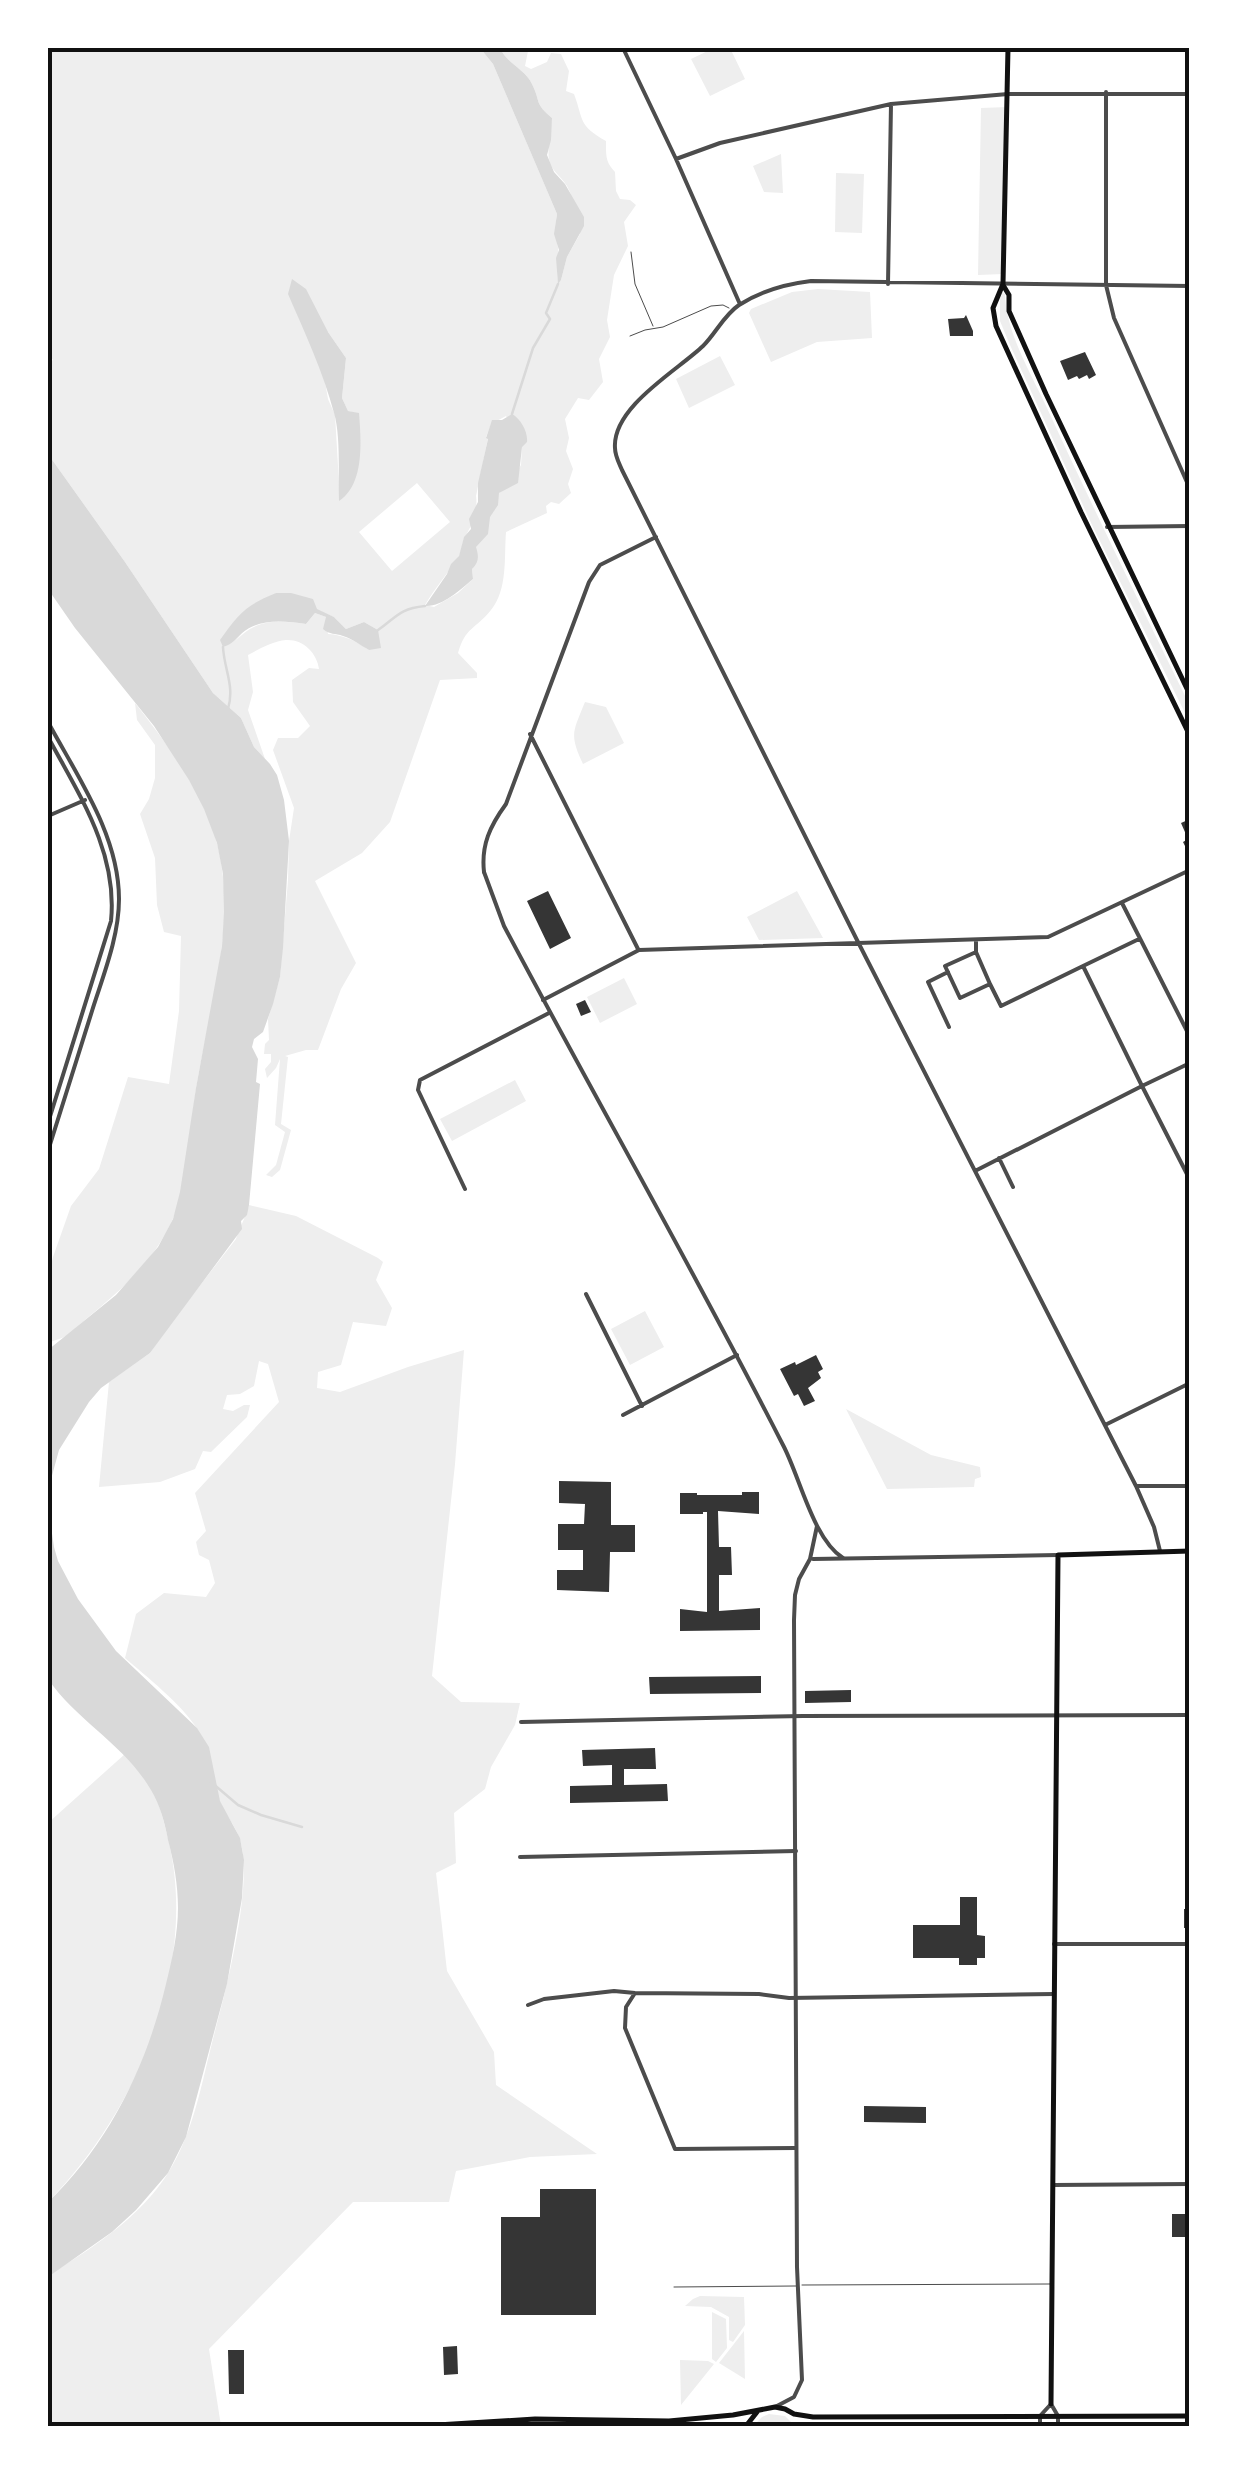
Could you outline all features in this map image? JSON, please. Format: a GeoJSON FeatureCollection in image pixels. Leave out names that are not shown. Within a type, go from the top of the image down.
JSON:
{"type":"FeatureCollection","features":[{"type":"Feature","properties":{"kind":"main road"},"geometry":{"type":"LineString","coordinates":[[1008,48],[1003,284],[993,308],[996,326],[1190,736]]}},
{"type":"Feature","properties":{"kind":"main road"},"geometry":{"type":"LineString","coordinates":[[1003,284],[1009,295],[1009,311],[1107,527],[1190,696]]}},
{"type":"Feature","properties":{"kind":"main road"},"geometry":{"type":"LineString","coordinates":[[1051,2404],[1058,1555],[1190,1551]]}},
{"type":"Feature","properties":{"kind":"main road"},"geometry":{"type":"LineString","coordinates":[[421,2426],[535,2419],[669,2421],[775,2407],[794,2414],[801,2422]]}},
{"type":"Feature","properties":{"kind":"main road"},"geometry":{"type":"LineString","coordinates":[[746,2426],[764,2408]]}},
{"type":"Feature","properties":{"kind":"main road"},"geometry":{"type":"LineString","coordinates":[[794,2414],[1190,2416]]}},
{"type":"Feature","properties":{"kind":"street"},"geometry":{"type":"LineString","coordinates":[[625,48],[740,304]]}},
{"type":"Feature","properties":{"kind":"street"},"geometry":{"type":"LineString","coordinates":[[1106,92],[1106,285],[1114,318],[1190,489]]}},
{"type":"Feature","properties":{"kind":"street"},"geometry":{"type":"LineString","coordinates":[[676,159],[720,143],[892,104],[1008,94],[1190,94]]}},
{"type":"Feature","properties":{"kind":"street"},"geometry":{"type":"LineString","coordinates":[[888,284],[892,104]]}},
{"type":"Feature","properties":{"kind":"street"},"geometry":{"type":"LineString","coordinates":[[1160,1552],[1136,1486],[858,942],[622,470],[614,444],[620,424],[648,391],[708,341],[732,310],[769,290],[812,281],[1190,286]]}},
{"type":"Feature","properties":{"kind":"street"},"geometry":{"type":"LineString","coordinates":[[1107,527],[1190,526]]}},
{"type":"Feature","properties":{"kind":"street"},"geometry":{"type":"LineString","coordinates":[[656,537],[600,565],[588,582],[506,804],[484,845],[484,872],[504,926],[786,1450],[824,1542],[843,1558]]}},
{"type":"Feature","properties":{"kind":"street"},"geometry":{"type":"LineString","coordinates":[[48,722],[108,843],[119,898],[107,963],[48,1151]]}},
{"type":"Feature","properties":{"kind":"street"},"geometry":{"type":"LineString","coordinates":[[530,734],[639,950]]}},
{"type":"Feature","properties":{"kind":"street"},"geometry":{"type":"LineString","coordinates":[[48,737],[103,846],[113,898],[111,920],[48,1123]]}},
{"type":"Feature","properties":{"kind":"street"},"geometry":{"type":"LineString","coordinates":[[48,816],[89,798]]}},
{"type":"Feature","properties":{"kind":"street"},"geometry":{"type":"LineString","coordinates":[[543,1000],[639,950],[1048,937],[1190,870]]}},
{"type":"Feature","properties":{"kind":"street"},"geometry":{"type":"LineString","coordinates":[[1122,903],[1190,1037]]}},
{"type":"Feature","properties":{"kind":"street"},"geometry":{"type":"LineString","coordinates":[[976,939],[976,952],[1001,1006],[1139,939]]}},
{"type":"Feature","properties":{"kind":"street"},"geometry":{"type":"LineString","coordinates":[[976,952],[946,966],[948,972],[960,998],[990,984]]}},
{"type":"Feature","properties":{"kind":"street"},"geometry":{"type":"LineString","coordinates":[[1083,966],[1190,1180]]}},
{"type":"Feature","properties":{"kind":"street"},"geometry":{"type":"LineString","coordinates":[[948,972],[928,982],[949,1027]]}},
{"type":"Feature","properties":{"kind":"street"},"geometry":{"type":"LineString","coordinates":[[464,1189],[418,1090],[420,1080],[550,1012]]}},
{"type":"Feature","properties":{"kind":"street"},"geometry":{"type":"LineString","coordinates":[[975,1170],[1190,1063]]}},
{"type":"Feature","properties":{"kind":"street"},"geometry":{"type":"LineString","coordinates":[[999,1158],[1013,1187]]}},
{"type":"Feature","properties":{"kind":"street"},"geometry":{"type":"LineString","coordinates":[[586,1294],[642,1406]]}},
{"type":"Feature","properties":{"kind":"street"},"geometry":{"type":"LineString","coordinates":[[623,1416],[737,1355]]}},
{"type":"Feature","properties":{"kind":"street"},"geometry":{"type":"LineString","coordinates":[[1105,1425],[1190,1383]]}},
{"type":"Feature","properties":{"kind":"street"},"geometry":{"type":"LineString","coordinates":[[1136,1486],[1190,1486]]}},
{"type":"Feature","properties":{"kind":"street"},"geometry":{"type":"LineString","coordinates":[[775,2407],[794,2397],[802,2380],[796,2148],[795,1595],[818,1526]]}},
{"type":"Feature","properties":{"kind":"street"},"geometry":{"type":"LineString","coordinates":[[810,1559],[1058,1555]]}},
{"type":"Feature","properties":{"kind":"street"},"geometry":{"type":"LineString","coordinates":[[521,1722],[795,1716],[1190,1715]]}},
{"type":"Feature","properties":{"kind":"street"},"geometry":{"type":"LineString","coordinates":[[520,1857],[796,1851]]}},
{"type":"Feature","properties":{"kind":"street"},"geometry":{"type":"LineString","coordinates":[[1054,1944],[1190,1944]]}},
{"type":"Feature","properties":{"kind":"street"},"geometry":{"type":"LineString","coordinates":[[528,2005],[544,1999],[614,1991],[759,1994],[774,1998],[1054,1994]]}},
{"type":"Feature","properties":{"kind":"street"},"geometry":{"type":"LineString","coordinates":[[635,1993],[626,2007],[625,2028],[675,2149],[796,2148]]}},
{"type":"Feature","properties":{"kind":"street"},"geometry":{"type":"LineString","coordinates":[[1052,2185],[1190,2184]]}},
{"type":"Feature","properties":{"kind":"street"},"geometry":{"type":"LineString","coordinates":[[1040,2426],[1040,2416],[1051,2404],[1058,2416],[1058,2426]]}},
{"type":"Feature","properties":{"kind":"lane"},"geometry":{"type":"LineString","coordinates":[[631,252],[634,284],[655,328]]}},
{"type":"Feature","properties":{"kind":"lane"},"geometry":{"type":"LineString","coordinates":[[630,336],[710,306],[723,305],[732,310]]}},
{"type":"Feature","properties":{"kind":"lane"},"geometry":{"type":"LineString","coordinates":[[674,2286],[1051,2284]]}},
{"type":"Feature","properties":{"kind":"shaded area"},"geometry":{"type":"Polygon","coordinates":[[[48,48],[480,48],[493,64],[557,214],[558,282],[580,234],[574,203],[549,159],[552,118],[540,105],[529,79],[500,48],[533,48],[528,51],[525,66],[531,69],[547,62],[551,53],[561,54],[569,71],[566,91],[574,94],[586,126],[606,141],[607,158],[615,172],[620,199],[636,205],[624,222],[628,246],[614,275],[607,320],[610,337],[599,359],[603,382],[589,400],[578,398],[565,419],[569,438],[566,451],[573,469],[568,484],[571,493],[559,504],[551,502],[546,506],[547,513],[506,532],[500,592],[491,610],[464,638],[458,653],[477,673],[477,678],[440,680],[390,822],[362,853],[315,881],[356,963],[341,989],[318,1050],[285,1056],[288,1057],[281,1124],[291,1130],[280,1170],[272,1177],[266,1175],[276,1165],[285,1132],[275,1125],[280,1059],[267,1078],[265,1069],[271,1054],[264,1054],[269,1040],[268,1019],[280,977],[294,808],[273,750],[278,738],[298,738],[310,726],[293,702],[292,680],[309,668],[319,669],[318,663],[308,648],[292,640],[276,642],[248,655],[253,692],[248,710],[265,759],[254,747],[241,718],[213,693],[48,454],[48,363],[53,360],[48,352],[48,48]],[[328,332],[325,382],[335,415],[340,500],[359,455],[359,414],[348,411],[342,398],[346,358],[328,332]],[[506,416],[491,424],[473,521],[460,555],[425,605],[434,607],[473,579],[476,547],[499,493],[508,487],[521,465],[522,447],[506,416]],[[417,483],[359,532],[392,571],[450,522],[417,483]],[[276,593],[232,645],[256,626],[274,622],[306,624],[315,613],[326,617],[328,634],[350,639],[369,650],[378,630],[364,622],[346,629],[334,617],[276,593]]]}},
{"type":"Feature","properties":{"kind":"shaded area"},"geometry":{"type":"Polygon","coordinates":[[[480,48],[500,48],[529,79],[540,105],[552,118],[547,155],[584,217],[584,226],[558,284],[559,250],[554,234],[557,214],[493,64],[480,48]]]}},
{"type":"Feature","properties":{"kind":"shaded area"},"geometry":{"type":"Polygon","coordinates":[[[714,48],[730,48],[745,79],[710,96],[691,59],[714,48]]]}},
{"type":"Feature","properties":{"kind":"shaded area"},"geometry":{"type":"Polygon","coordinates":[[[1008,107],[1003,274],[978,275],[981,108],[1008,107]]]}},
{"type":"Feature","properties":{"kind":"shaded area"},"geometry":{"type":"Polygon","coordinates":[[[781,154],[783,193],[764,192],[753,166],[781,154]]]}},
{"type":"Feature","properties":{"kind":"shaded area"},"geometry":{"type":"Polygon","coordinates":[[[836,173],[864,174],[862,233],[835,232],[836,173]]]}},
{"type":"Feature","properties":{"kind":"shaded area"},"geometry":{"type":"Polygon","coordinates":[[[292,279],[306,289],[346,358],[342,398],[348,411],[359,413],[357,473],[339,501],[336,422],[319,368],[288,294],[292,279]]]}},
{"type":"Feature","properties":{"kind":"shaded area"},"geometry":{"type":"Polygon","coordinates":[[[792,292],[870,292],[872,338],[817,342],[771,362],[749,313],[751,309],[792,292]]]}},
{"type":"Feature","properties":{"kind":"shaded area"},"geometry":{"type":"Polygon","coordinates":[[[1002,292],[1020,352],[1189,704],[1189,718],[1092,525],[1010,345],[1000,321],[1002,292]]]}},
{"type":"Feature","properties":{"kind":"shaded area"},"geometry":{"type":"Polygon","coordinates":[[[720,356],[735,385],[689,408],[676,379],[720,356]]]}},
{"type":"Feature","properties":{"kind":"shaded area"},"geometry":{"type":"Polygon","coordinates":[[[512,414],[521,422],[527,438],[522,447],[518,483],[499,493],[488,534],[476,547],[478,559],[472,569],[473,579],[444,601],[425,606],[459,556],[464,537],[471,529],[469,519],[478,502],[478,483],[492,420],[512,414]]]}},
{"type":"Feature","properties":{"kind":"shaded area"},"geometry":{"type":"Polygon","coordinates":[[[48,454],[213,693],[241,718],[254,747],[277,775],[289,841],[280,977],[263,1032],[254,1039],[252,1047],[258,1059],[256,1082],[260,1084],[249,1205],[241,1221],[242,1229],[150,1353],[101,1388],[89,1402],[59,1450],[48,1506],[48,1350],[116,1295],[158,1247],[173,1219],[222,946],[224,912],[217,843],[189,780],[154,726],[48,589],[48,454]]]}},
{"type":"Feature","properties":{"kind":"shaded area"},"geometry":{"type":"Polygon","coordinates":[[[276,593],[313,599],[317,609],[334,617],[346,629],[364,622],[378,630],[381,648],[369,650],[347,637],[328,632],[323,629],[326,617],[315,613],[306,624],[256,625],[223,647],[220,640],[238,617],[276,593]]]}},
{"type":"Feature","properties":{"kind":"shaded area"},"geometry":{"type":"Polygon","coordinates":[[[585,702],[606,707],[624,743],[583,764],[574,733],[585,702]]]}},
{"type":"Feature","properties":{"kind":"shaded area"},"geometry":{"type":"Polygon","coordinates":[[[135,703],[184,771],[212,827],[223,877],[219,968],[196,1089],[185,1176],[171,1223],[154,1251],[122,1287],[68,1335],[48,1343],[48,1277],[71,1206],[99,1169],[128,1077],[169,1084],[179,1011],[181,936],[164,932],[157,905],[155,858],[140,814],[155,778],[155,745],[137,720],[135,703]]]}},
{"type":"Feature","properties":{"kind":"shaded area"},"geometry":{"type":"Polygon","coordinates":[[[797,891],[823,938],[759,940],[747,917],[797,891]]]}},
{"type":"Feature","properties":{"kind":"shaded area"},"geometry":{"type":"Polygon","coordinates":[[[624,978],[637,1004],[600,1023],[587,997],[624,978]]]}},
{"type":"Feature","properties":{"kind":"shaded area"},"geometry":{"type":"Polygon","coordinates":[[[515,1080],[526,1101],[452,1141],[440,1119],[515,1080]]]}},
{"type":"Feature","properties":{"kind":"shaded area"},"geometry":{"type":"Polygon","coordinates":[[[249,1205],[296,1216],[383,1262],[376,1280],[392,1308],[386,1326],[353,1322],[341,1365],[318,1372],[317,1388],[340,1392],[464,1350],[432,1676],[461,1702],[520,1703],[515,1725],[491,1767],[485,1789],[454,1813],[456,1863],[436,1873],[447,1971],[494,2052],[496,2085],[597,2154],[530,2157],[456,2171],[449,2202],[353,2202],[209,2349],[221,2426],[49,2426],[48,2277],[134,2214],[161,2184],[177,2157],[201,2088],[231,1965],[244,1882],[240,1840],[219,1799],[201,1735],[190,1718],[125,1658],[136,1614],[164,1593],[206,1597],[215,1583],[209,1560],[199,1555],[196,1542],[206,1531],[195,1493],[279,1402],[268,1364],[259,1361],[254,1386],[240,1394],[227,1395],[223,1409],[233,1411],[250,1405],[247,1417],[211,1452],[203,1451],[195,1469],[160,1482],[99,1487],[109,1382],[150,1353],[236,1239],[249,1205]]]}},
{"type":"Feature","properties":{"kind":"shaded area"},"geometry":{"type":"Polygon","coordinates":[[[645,1311],[664,1347],[630,1365],[611,1329],[645,1311]]]}},
{"type":"Feature","properties":{"kind":"shaded area"},"geometry":{"type":"Polygon","coordinates":[[[846,1409],[931,1455],[980,1467],[981,1477],[975,1479],[974,1487],[887,1489],[846,1409]]]}},
{"type":"Feature","properties":{"kind":"shaded area"},"geometry":{"type":"Polygon","coordinates":[[[48,1506],[58,1561],[78,1599],[116,1651],[197,1728],[209,1747],[220,1801],[240,1838],[244,1860],[242,1898],[227,1984],[186,2137],[168,2173],[136,2210],[48,2277],[48,2202],[90,2155],[136,2073],[166,1984],[178,1908],[165,1827],[151,1790],[128,1760],[48,1679],[48,1506]]]}},
{"type":"Feature","properties":{"kind":"shaded area"},"geometry":{"type":"Polygon","coordinates":[[[125,1754],[153,1792],[169,1843],[176,1891],[175,1940],[167,1988],[133,2082],[80,2166],[48,2202],[48,1823],[125,1754]]]}},
{"type":"Feature","properties":{"kind":"shaded area"},"geometry":{"type":"Polygon","coordinates":[[[700,2296],[744,2297],[745,2325],[733,2342],[729,2340],[729,2317],[711,2307],[685,2306],[700,2296]]]}},
{"type":"Feature","properties":{"kind":"shaded area"},"geometry":{"type":"Polygon","coordinates":[[[712,2312],[726,2319],[727,2348],[716,2362],[712,2359],[712,2312]]]}},
{"type":"Feature","properties":{"kind":"shaded area"},"geometry":{"type":"Polygon","coordinates":[[[744,2331],[745,2379],[719,2363],[744,2331]]]}},
{"type":"Feature","properties":{"kind":"shaded area"},"geometry":{"type":"Polygon","coordinates":[[[680,2360],[714,2364],[681,2405],[680,2360]]]}},
{"type":"Feature","properties":{"kind":"shaded area"},"geometry":{"type":"Polygon","coordinates":[[[769,2414],[785,2416],[795,2426],[753,2426],[769,2414]]]}},
{"type":"Feature","properties":{"kind":"building"},"geometry":{"type":"Polygon","coordinates":[[[966,315],[973,336],[950,336],[948,319],[966,315]]]}},
{"type":"Feature","properties":{"kind":"building"},"geometry":{"type":"Polygon","coordinates":[[[1085,352],[1096,375],[1068,380],[1060,361],[1085,352]]]}},
{"type":"Feature","properties":{"kind":"building"},"geometry":{"type":"Polygon","coordinates":[[[1190,819],[1190,856],[1183,842],[1188,839],[1181,823],[1190,819]]]}},
{"type":"Feature","properties":{"kind":"building"},"geometry":{"type":"Polygon","coordinates":[[[548,891],[571,938],[550,949],[527,901],[548,891]]]}},
{"type":"Feature","properties":{"kind":"building"},"geometry":{"type":"Polygon","coordinates":[[[585,1000],[591,1012],[581,1016],[576,1004],[585,1000]]]}},
{"type":"Feature","properties":{"kind":"building"},"geometry":{"type":"Polygon","coordinates":[[[816,1355],[823,1369],[818,1372],[821,1378],[808,1388],[815,1401],[804,1406],[780,1369],[816,1355]]]}},
{"type":"Feature","properties":{"kind":"building"},"geometry":{"type":"Polygon","coordinates":[[[559,1481],[611,1482],[611,1525],[635,1525],[635,1552],[610,1552],[609,1592],[557,1590],[557,1570],[583,1570],[583,1550],[558,1550],[558,1524],[584,1524],[585,1504],[559,1503],[559,1481]]]}},
{"type":"Feature","properties":{"kind":"building"},"geometry":{"type":"Polygon","coordinates":[[[759,1492],[759,1514],[718,1511],[719,1547],[731,1547],[732,1575],[719,1575],[719,1611],[760,1608],[760,1630],[680,1631],[680,1609],[707,1612],[707,1512],[680,1514],[680,1493],[759,1492]]]}},
{"type":"Feature","properties":{"kind":"building"},"geometry":{"type":"Polygon","coordinates":[[[761,1676],[761,1693],[650,1694],[649,1677],[761,1676]]]}},
{"type":"Feature","properties":{"kind":"building"},"geometry":{"type":"Polygon","coordinates":[[[851,1690],[851,1702],[805,1703],[805,1691],[851,1690]]]}},
{"type":"Feature","properties":{"kind":"building"},"geometry":{"type":"Polygon","coordinates":[[[655,1748],[656,1769],[624,1769],[624,1785],[667,1784],[668,1801],[570,1803],[570,1786],[612,1785],[612,1765],[583,1766],[582,1750],[655,1748]]]}},
{"type":"Feature","properties":{"kind":"building"},"geometry":{"type":"Polygon","coordinates":[[[960,1897],[977,1897],[977,1935],[985,1936],[985,1958],[977,1958],[977,1965],[959,1965],[959,1958],[913,1958],[913,1925],[960,1925],[960,1897]]]}},
{"type":"Feature","properties":{"kind":"building"},"geometry":{"type":"Polygon","coordinates":[[[1184,1909],[1190,1909],[1190,1928],[1184,1928],[1184,1909]]]}},
{"type":"Feature","properties":{"kind":"building"},"geometry":{"type":"Polygon","coordinates":[[[864,2106],[926,2107],[926,2123],[864,2122],[864,2106]]]}},
{"type":"Feature","properties":{"kind":"building"},"geometry":{"type":"Polygon","coordinates":[[[540,2189],[596,2189],[596,2315],[501,2315],[501,2217],[540,2217],[540,2189]]]}},
{"type":"Feature","properties":{"kind":"building"},"geometry":{"type":"Polygon","coordinates":[[[1172,2214],[1190,2214],[1190,2237],[1172,2237],[1172,2214]]]}},
{"type":"Feature","properties":{"kind":"building"},"geometry":{"type":"Polygon","coordinates":[[[457,2346],[458,2374],[444,2375],[443,2347],[457,2346]]]}},
{"type":"Feature","properties":{"kind":"building"},"geometry":{"type":"Polygon","coordinates":[[[228,2350],[244,2350],[244,2394],[229,2394],[228,2350]]]}},
{"type":"Feature","properties":{"kind":"waterway"},"geometry":{"type":"LineString","coordinates":[[512,414],[533,348],[550,319],[546,313],[558,284]]}},
{"type":"Feature","properties":{"kind":"waterway"},"geometry":{"type":"LineString","coordinates":[[378,630],[403,611],[425,606]]}},
{"type":"Feature","properties":{"kind":"waterway"},"geometry":{"type":"LineString","coordinates":[[223,647],[230,685],[228,709]]}},
{"type":"Feature","properties":{"kind":"waterway"},"geometry":{"type":"LineString","coordinates":[[211,1782],[238,1805],[302,1827]]}}]}
